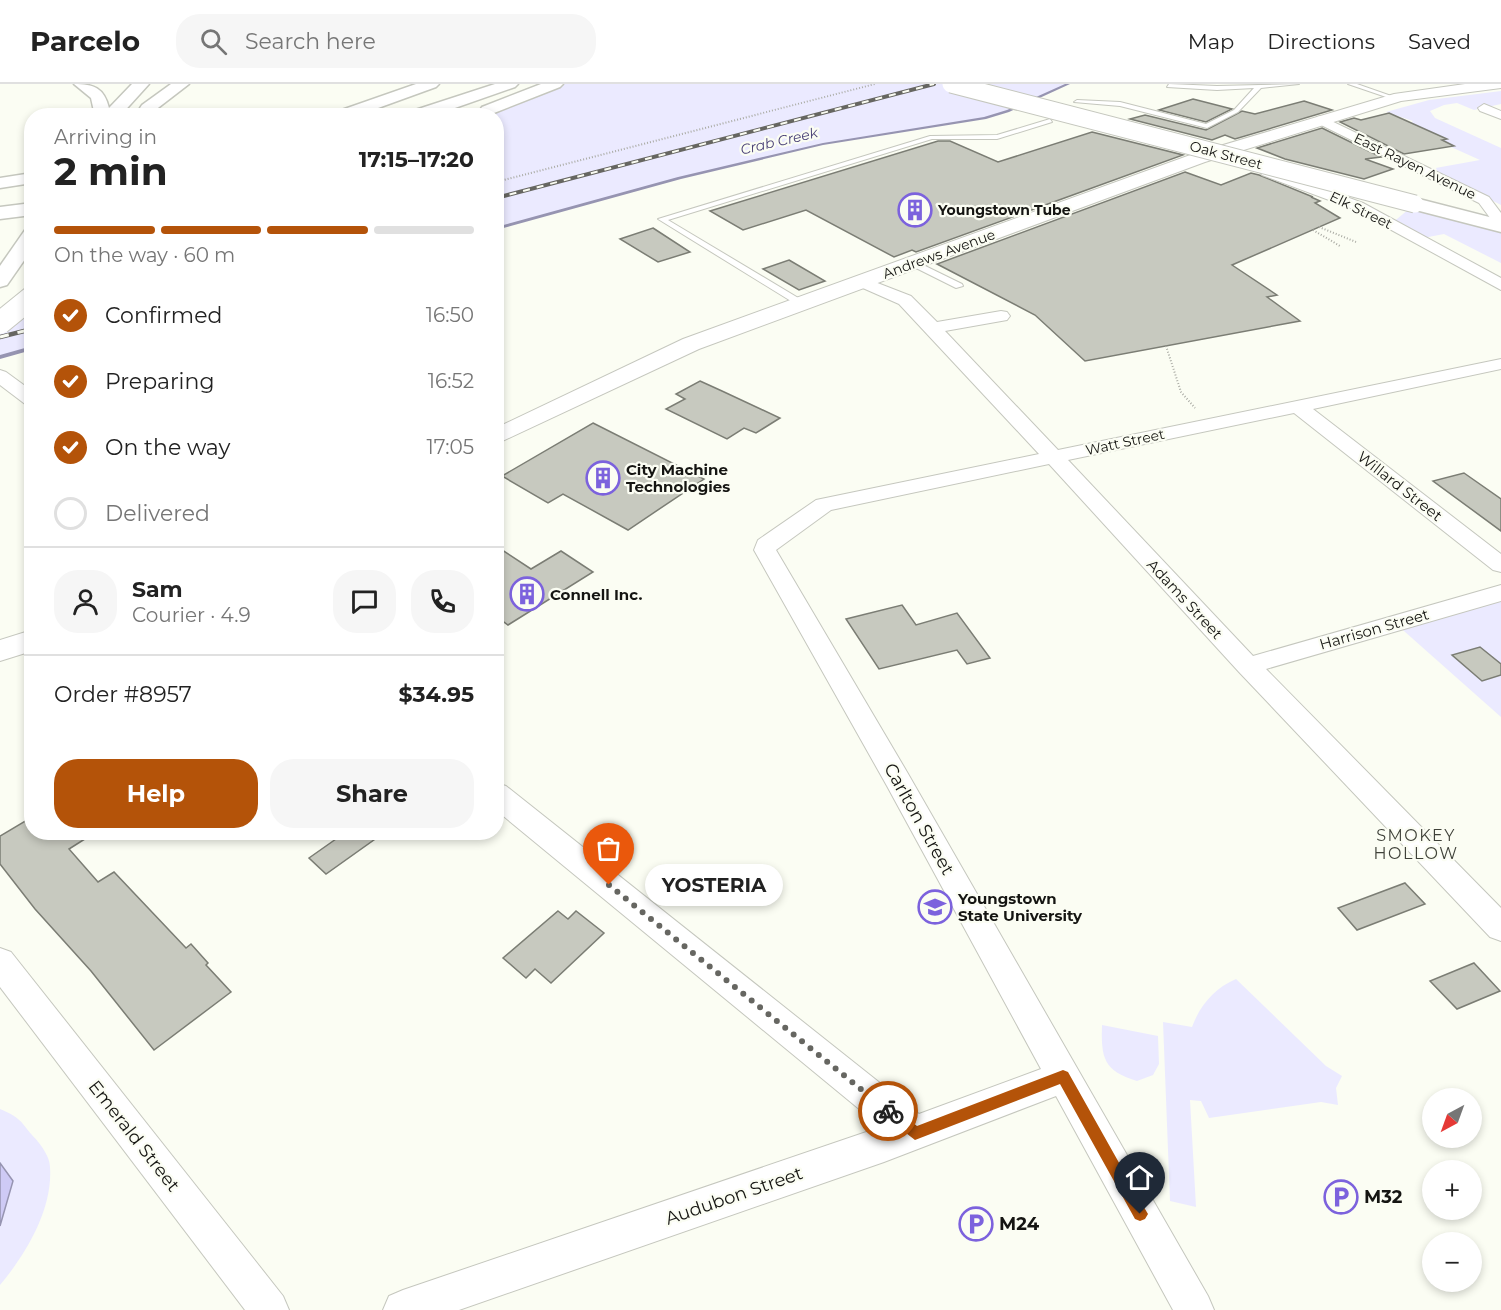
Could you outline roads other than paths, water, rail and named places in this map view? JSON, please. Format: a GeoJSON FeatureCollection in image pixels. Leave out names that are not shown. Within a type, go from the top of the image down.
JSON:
{"type":"FeatureCollection","features":[{"type":"Feature","properties":{"kind":"main road"},"geometry":{"type":"LineString","coordinates":[[82,84],[98,96],[101,108]]}},
{"type":"Feature","properties":{"kind":"main road"},"geometry":{"type":"LineString","coordinates":[[118,108],[141,84]]}},
{"type":"Feature","properties":{"kind":"main road"},"geometry":{"type":"LineString","coordinates":[[148,108],[166,84]]}},
{"type":"Feature","properties":{"kind":"main road"},"geometry":{"type":"LineString","coordinates":[[150,108],[181,84]]}},
{"type":"Feature","properties":{"kind":"main road"},"geometry":{"type":"LineString","coordinates":[[362,108],[431,84]]}},
{"type":"Feature","properties":{"kind":"main road"},"geometry":{"type":"LineString","coordinates":[[412,108],[434,100],[463,84]]}},
{"type":"Feature","properties":{"kind":"main road"},"geometry":{"type":"LineString","coordinates":[[441,108],[510,84]]}},
{"type":"Feature","properties":{"kind":"main road"},"geometry":{"type":"LineString","coordinates":[[493,108],[555,84]]}},
{"type":"Feature","properties":{"kind":"main road","name":"Oak Street"},"geometry":{"type":"LineString","coordinates":[[951,84],[1415,204],[1501,224]]}},
{"type":"Feature","properties":{"kind":"main road"},"geometry":{"type":"LineString","coordinates":[[0,183],[24,179]]}},
{"type":"Feature","properties":{"kind":"main road"},"geometry":{"type":"LineString","coordinates":[[0,195],[24,192]]}},
{"type":"Feature","properties":{"kind":"main road"},"geometry":{"type":"LineString","coordinates":[[0,213],[24,210]]}},
{"type":"Feature","properties":{"kind":"main road"},"geometry":{"type":"LineString","coordinates":[[0,281],[24,246]]}},
{"type":"Feature","properties":{"kind":"main road"},"geometry":{"type":"LineString","coordinates":[[0,311],[24,286]]}},
{"type":"Feature","properties":{"kind":"main road"},"geometry":{"type":"LineString","coordinates":[[0,323],[24,288]]}},
{"type":"Feature","properties":{"kind":"street","name":"Andrews Avenue"},"geometry":{"type":"LineString","coordinates":[[504,433],[663,356],[1212,154],[1394,98],[1499,84]]}},
{"type":"Feature","properties":{"kind":"street"},"geometry":{"type":"LineString","coordinates":[[1501,104],[1484,108],[1501,115]]}},
{"type":"Feature","properties":{"kind":"street","name":"East Rayen Avenue"},"geometry":{"type":"LineString","coordinates":[[1321,120],[1484,200],[1501,224]]}},
{"type":"Feature","properties":{"kind":"street","name":"Elk Street"},"geometry":{"type":"LineString","coordinates":[[1212,154],[1358,206],[1501,285]]}},
{"type":"Feature","properties":{"kind":"street","name":"Adams Street"},"geometry":{"type":"LineString","coordinates":[[862,282],[905,300],[933,328],[1248,666],[1501,928]]}},
{"type":"Feature","properties":{"kind":"street"},"geometry":{"type":"LineString","coordinates":[[933,328],[1001,316]]}},
{"type":"Feature","properties":{"kind":"street","name":"Watt Street"},"geometry":{"type":"LineString","coordinates":[[765,550],[766,545],[824,505],[1501,364]]}},
{"type":"Feature","properties":{"kind":"street"},"geometry":{"type":"LineString","coordinates":[[2,378],[24,394]]}},
{"type":"Feature","properties":{"kind":"street","name":"Willard Street"},"geometry":{"type":"LineString","coordinates":[[1299,407],[1501,565]]}},
{"type":"Feature","properties":{"kind":"street","name":"Carlton Street"},"geometry":{"type":"LineString","coordinates":[[765,550],[897,779],[1194,1310]]}},
{"type":"Feature","properties":{"kind":"street","name":"Harrison Street"},"geometry":{"type":"LineString","coordinates":[[1248,666],[1501,593]]}},
{"type":"Feature","properties":{"kind":"street"},"geometry":{"type":"LineString","coordinates":[[0,651],[24,643]]}},
{"type":"Feature","properties":{"kind":"street"},"geometry":{"type":"LineString","coordinates":[[504,800],[915,1133]]}},
{"type":"Feature","properties":{"kind":"street","name":"Emerald Street"},"geometry":{"type":"LineString","coordinates":[[0,962],[269,1310]]}},
{"type":"Feature","properties":{"kind":"street","name":"Audubon Street"},"geometry":{"type":"LineString","coordinates":[[404,1310],[915,1133],[1063,1077]]}},
{"type":"Feature","properties":{"kind":"lane"},"geometry":{"type":"LineString","coordinates":[[1168,87],[1258,87],[1296,84]]}},
{"type":"Feature","properties":{"kind":"lane"},"geometry":{"type":"LineString","coordinates":[[1351,84],[1394,98]]}},
{"type":"Feature","properties":{"kind":"lane"},"geometry":{"type":"LineString","coordinates":[[1077,102],[1120,104],[1207,126],[1236,111],[1258,87]]}},
{"type":"Feature","properties":{"kind":"lane"},"geometry":{"type":"LineString","coordinates":[[802,304],[662,219],[932,137],[997,136],[1050,121]]}},
{"type":"Feature","properties":{"kind":"lane"},"geometry":{"type":"LineString","coordinates":[[913,263],[959,286]]}},
{"type":"Feature","properties":{"kind":"waterway","name":"Crab Creek"},"geometry":{"type":"LineString","coordinates":[[504,227],[680,178],[823,144],[985,118],[1008,111],[1068,84]]}},
{"type":"Feature","properties":{"kind":"waterway","name":"Crab Creek"},"geometry":{"type":"LineString","coordinates":[[0,357],[24,350]]}},
{"type":"Feature","properties":{"kind":"railway"},"geometry":{"type":"LineString","coordinates":[[504,196],[934,84]]}},
{"type":"Feature","properties":{"kind":"railway"},"geometry":{"type":"LineString","coordinates":[[0,337],[24,331]]}},
{"type":"Feature","properties":{"kind":"place","name":"Youngstown Tube"},"geometry":{"type":"Point","coordinates":[915,210]}},
{"type":"Feature","properties":{"kind":"place","name":"City Machine Technologies"},"geometry":{"type":"Point","coordinates":[603,478]}},
{"type":"Feature","properties":{"kind":"place","name":"Connell Inc."},"geometry":{"type":"Point","coordinates":[527,594]}},
{"type":"Feature","properties":{"kind":"place","name":"YOSTERIA"},"geometry":{"type":"Point","coordinates":[609,885]}},
{"type":"Feature","properties":{"kind":"place","name":"Youngstown State University"},"geometry":{"type":"Point","coordinates":[935,907]}},
{"type":"Feature","properties":{"kind":"place","name":"M32"},"geometry":{"type":"Point","coordinates":[1341,1197]}},
{"type":"Feature","properties":{"kind":"place","name":"M24"},"geometry":{"type":"Point","coordinates":[976,1224]}},
{"type":"Feature","properties":{"kind":"district","name":"SMOKEY HOLLOW"},"geometry":{"type":"Point","coordinates":[1416,844]}}]}
